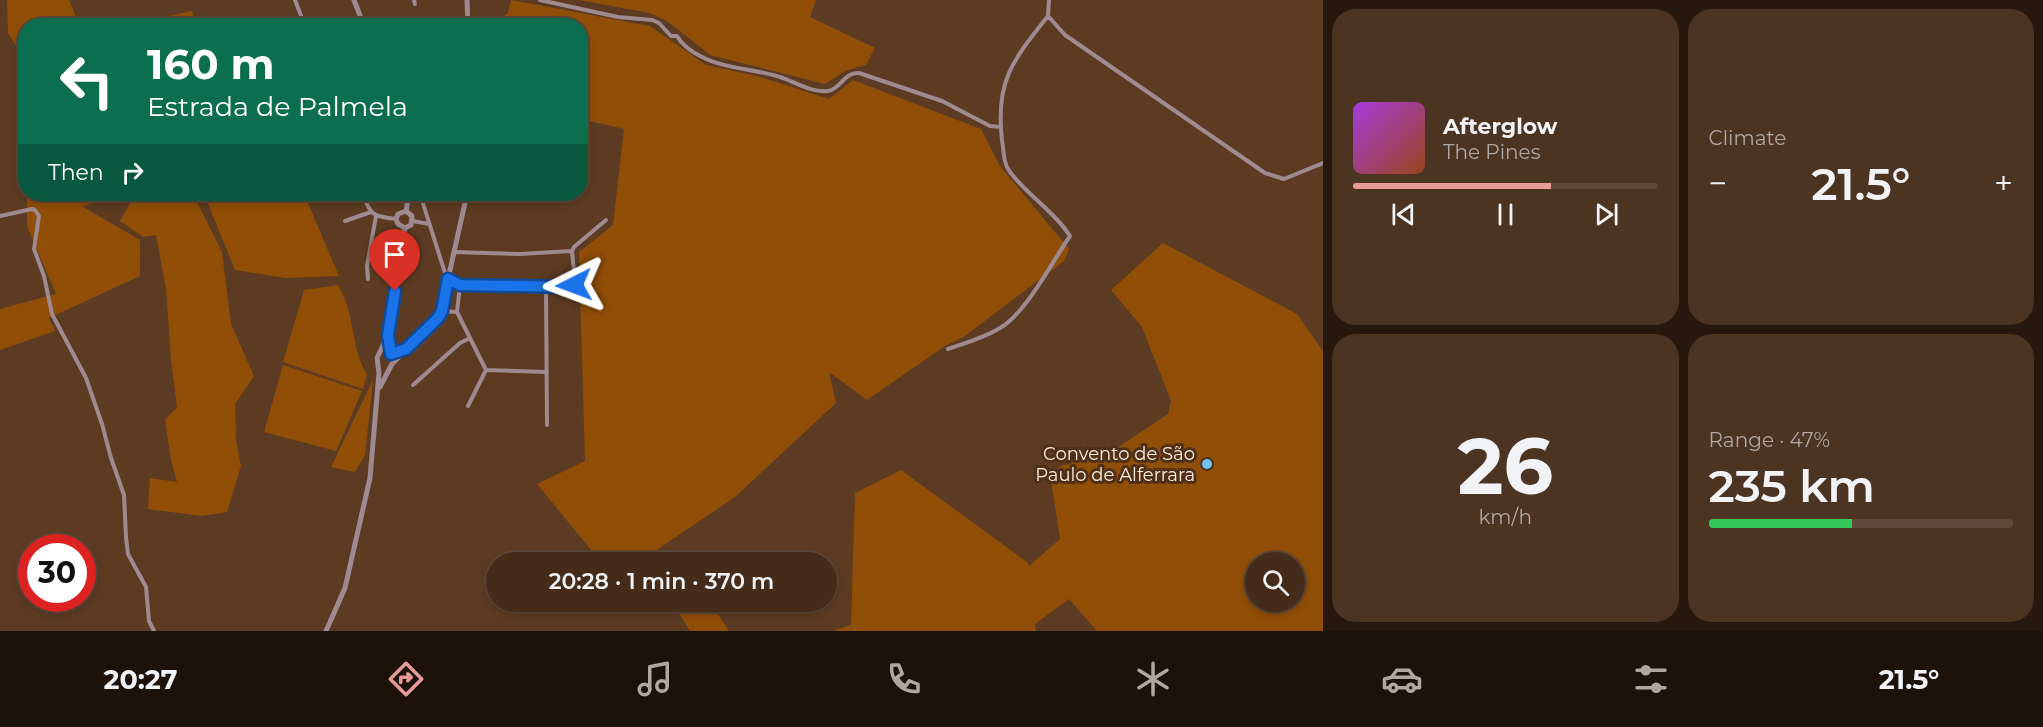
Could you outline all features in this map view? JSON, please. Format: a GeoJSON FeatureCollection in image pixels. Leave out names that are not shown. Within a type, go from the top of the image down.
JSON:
{"type":"FeatureCollection","features":[{"type":"Feature","properties":{"kind":"street"},"geometry":{"type":"LineString","coordinates":[[296,0],[302,18]]}},
{"type":"Feature","properties":{"kind":"street"},"geometry":{"type":"LineString","coordinates":[[354,0],[361,18]]}},
{"type":"Feature","properties":{"kind":"street"},"geometry":{"type":"LineString","coordinates":[[467,0],[468,18]]}},
{"type":"Feature","properties":{"kind":"street"},"geometry":{"type":"LineString","coordinates":[[540,0],[618,17],[652,20],[659,23],[670,36],[677,36],[684,45],[702,57],[722,64],[761,71],[817,90],[833,89],[849,75],[855,73],[864,75],[942,101],[990,126],[1000,127]]}},
{"type":"Feature","properties":{"kind":"street"},"geometry":{"type":"LineString","coordinates":[[948,349],[993,332],[1011,321],[1070,236],[1058,220],[1010,172],[1005,160],[1000,127],[1000,101],[1005,79],[1017,56],[1048,16],[1049,0]]}},
{"type":"Feature","properties":{"kind":"street"},"geometry":{"type":"LineString","coordinates":[[1048,16],[1065,35],[1265,173],[1284,179],[1323,163]]}},
{"type":"Feature","properties":{"kind":"street"},"geometry":{"type":"LineString","coordinates":[[366,201],[371,212],[376,216],[396,219]]}},
{"type":"Feature","properties":{"kind":"street"},"geometry":{"type":"LineString","coordinates":[[406,211],[408,201]]}},
{"type":"Feature","properties":{"kind":"street"},"geometry":{"type":"LineString","coordinates":[[422,201],[448,279],[460,285],[571,287],[574,281],[572,251],[578,242],[606,220]]}},
{"type":"Feature","properties":{"kind":"street"},"geometry":{"type":"LineString","coordinates":[[377,394],[392,364],[438,318],[442,311],[465,201]]}},
{"type":"Feature","properties":{"kind":"street"},"geometry":{"type":"LineString","coordinates":[[0,216],[32,209],[39,216],[34,249],[44,276],[52,314],[86,378],[102,424],[124,495],[128,554],[146,587],[149,621],[154,631]]}},
{"type":"Feature","properties":{"kind":"street"},"geometry":{"type":"LineString","coordinates":[[396,219],[398,214],[406,211]]}},
{"type":"Feature","properties":{"kind":"street"},"geometry":{"type":"LineString","coordinates":[[406,211],[412,216],[413,221]]}},
{"type":"Feature","properties":{"kind":"street"},"geometry":{"type":"LineString","coordinates":[[345,221],[371,212]]}},
{"type":"Feature","properties":{"kind":"street"},"geometry":{"type":"LineString","coordinates":[[368,279],[367,266],[376,216]]}},
{"type":"Feature","properties":{"kind":"street"},"geometry":{"type":"LineString","coordinates":[[396,219],[398,224],[405,228]]}},
{"type":"Feature","properties":{"kind":"street"},"geometry":{"type":"LineString","coordinates":[[413,221],[429,224]]}},
{"type":"Feature","properties":{"kind":"street"},"geometry":{"type":"LineString","coordinates":[[405,228],[409,227],[413,221]]}},
{"type":"Feature","properties":{"kind":"street"},"geometry":{"type":"LineString","coordinates":[[392,364],[393,358],[390,353],[388,335],[405,228]]}},
{"type":"Feature","properties":{"kind":"street"},"geometry":{"type":"LineString","coordinates":[[454,252],[520,254],[572,251]]}},
{"type":"Feature","properties":{"kind":"street"},"geometry":{"type":"LineString","coordinates":[[460,285],[457,312],[486,370]]}},
{"type":"Feature","properties":{"kind":"street"},"geometry":{"type":"LineString","coordinates":[[546,287],[547,425]]}},
{"type":"Feature","properties":{"kind":"street"},"geometry":{"type":"LineString","coordinates":[[442,311],[457,312]]}},
{"type":"Feature","properties":{"kind":"street"},"geometry":{"type":"LineString","coordinates":[[326,631],[345,588],[370,478],[379,373],[377,363],[388,335]]}},
{"type":"Feature","properties":{"kind":"street"},"geometry":{"type":"LineString","coordinates":[[413,385],[460,343],[470,338]]}},
{"type":"Feature","properties":{"kind":"street"},"geometry":{"type":"LineString","coordinates":[[379,354],[385,351],[390,353],[406,349]]}},
{"type":"Feature","properties":{"kind":"street"},"geometry":{"type":"LineString","coordinates":[[377,363],[384,368],[392,364]]}},
{"type":"Feature","properties":{"kind":"street"},"geometry":{"type":"LineString","coordinates":[[486,370],[546,372]]}},
{"type":"Feature","properties":{"kind":"street"},"geometry":{"type":"LineString","coordinates":[[468,406],[486,370]]}},
{"type":"Feature","properties":{"kind":"shaded area"},"geometry":{"type":"Polygon","coordinates":[[[7,0],[69,0],[76,18],[18,18],[18,49],[8,33],[7,0]]]}},
{"type":"Feature","properties":{"kind":"shaded area"},"geometry":{"type":"Polygon","coordinates":[[[511,0],[650,26],[706,65],[757,76],[829,99],[853,80],[981,129],[1000,166],[1069,249],[1064,261],[965,336],[945,346],[867,400],[829,372],[836,403],[735,497],[654,552],[593,552],[537,484],[585,461],[579,252],[613,225],[624,129],[588,121],[588,18],[501,18],[508,13],[511,0]]]}},
{"type":"Feature","properties":{"kind":"shaded area"},"geometry":{"type":"Polygon","coordinates":[[[579,0],[816,0],[810,17],[875,48],[866,65],[847,70],[825,84],[710,55],[667,21],[650,13],[579,0]]]}},
{"type":"Feature","properties":{"kind":"shaded area"},"geometry":{"type":"Polygon","coordinates":[[[192,11],[194,18],[168,18],[168,16],[192,11]]]}},
{"type":"Feature","properties":{"kind":"shaded area"},"geometry":{"type":"Polygon","coordinates":[[[27,201],[94,201],[83,207],[140,240],[140,276],[49,318],[55,331],[0,350],[0,309],[56,294],[27,226],[27,201]]]}},
{"type":"Feature","properties":{"kind":"shaded area"},"geometry":{"type":"Polygon","coordinates":[[[131,201],[196,201],[222,252],[231,324],[254,376],[235,404],[236,440],[241,466],[227,512],[202,516],[148,509],[150,478],[177,482],[165,420],[177,407],[166,289],[156,235],[143,237],[120,221],[131,201]]]}},
{"type":"Feature","properties":{"kind":"shaded area"},"geometry":{"type":"Polygon","coordinates":[[[207,201],[307,201],[339,276],[285,278],[235,270],[207,201]]]}},
{"type":"Feature","properties":{"kind":"shaded area"},"geometry":{"type":"Polygon","coordinates":[[[1163,243],[1297,314],[1323,351],[1323,631],[1097,631],[1069,599],[1035,624],[1036,631],[833,631],[851,625],[855,493],[901,470],[1027,562],[1029,566],[1060,539],[1050,473],[1061,466],[1111,452],[1168,414],[1171,401],[1142,327],[1111,290],[1163,243]]]}},
{"type":"Feature","properties":{"kind":"shaded area"},"geometry":{"type":"Polygon","coordinates":[[[338,285],[348,307],[358,353],[367,374],[363,389],[283,362],[304,290],[338,285]]]}},
{"type":"Feature","properties":{"kind":"shaded area"},"geometry":{"type":"Polygon","coordinates":[[[283,365],[362,391],[336,451],[264,432],[283,365]]]}},
{"type":"Feature","properties":{"kind":"shaded area"},"geometry":{"type":"Polygon","coordinates":[[[373,380],[365,455],[355,472],[331,467],[373,380]]]}},
{"type":"Feature","properties":{"kind":"shaded area"},"geometry":{"type":"Polygon","coordinates":[[[678,612],[717,612],[729,631],[690,631],[678,612]]]}},
{"type":"Feature","properties":{"kind":"place","name":"Convento de São Paulo de Alferrara"},"geometry":{"type":"Point","coordinates":[1207,464]}},
{"type":"Feature","properties":{"kind":"route"},"geometry":{"type":"LineString","coordinates":[[395,291],[388,335],[391,354],[406,349],[438,318],[442,311],[448,279],[460,285],[571,287],[574,285]]}}]}
